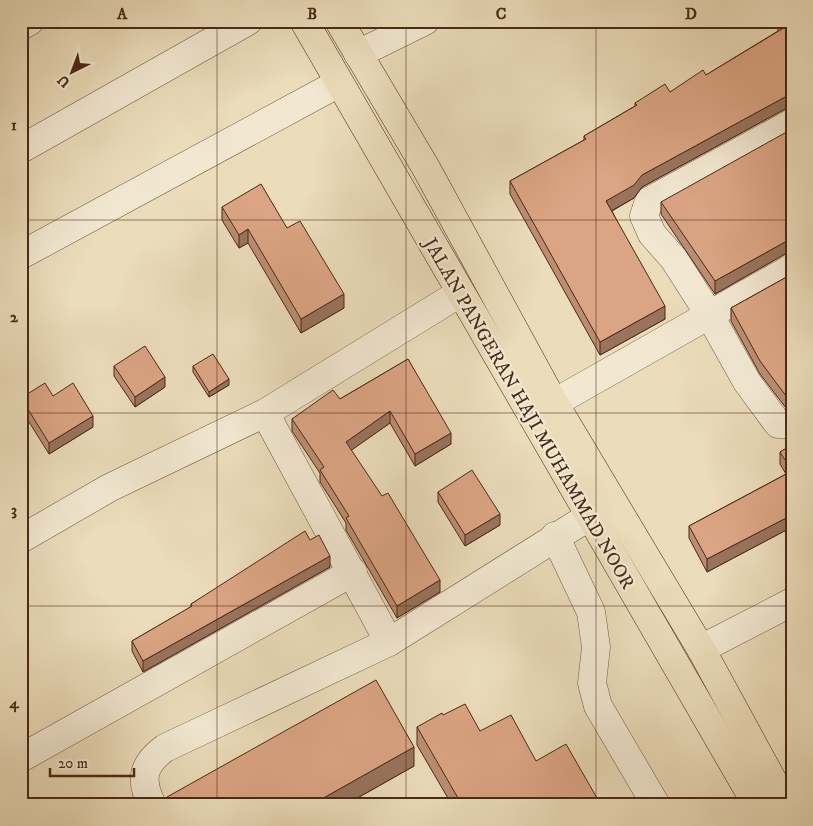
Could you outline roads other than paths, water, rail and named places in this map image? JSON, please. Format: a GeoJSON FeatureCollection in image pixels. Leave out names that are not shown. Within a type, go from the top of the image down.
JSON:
{"type":"FeatureCollection","features":[{"type":"Feature","properties":{"kind":"main road","name":"JALAN PANGERAN HAJI MUHAMMAD NOOR"},"geometry":{"type":"LineString","coordinates":[[304,21],[460,294],[757,805]]}},
{"type":"Feature","properties":{"kind":"main road","name":"JALAN PANGERAN HAJI MUHAMMAD NOOR"},"geometry":{"type":"LineString","coordinates":[[339,21],[426,168],[554,403],[701,649],[786,805]]}},
{"type":"Feature","properties":{"kind":"main road"},"geometry":{"type":"LineString","coordinates":[[400,187],[426,168]]}},
{"type":"Feature","properties":{"kind":"street"},"geometry":{"type":"LineString","coordinates":[[21,26],[30,21]]}},
{"type":"Feature","properties":{"kind":"street"},"geometry":{"type":"LineString","coordinates":[[21,150],[248,21]]}},
{"type":"Feature","properties":{"kind":"street"},"geometry":{"type":"LineString","coordinates":[[358,54],[424,21]]}},
{"type":"Feature","properties":{"kind":"street"},"geometry":{"type":"LineString","coordinates":[[21,255],[339,84]]}},
{"type":"Feature","properties":{"kind":"street"},"geometry":{"type":"LineString","coordinates":[[792,123],[649,201],[644,216],[652,234],[674,259],[709,314],[747,382],[778,424],[792,424]]}},
{"type":"Feature","properties":{"kind":"street"},"geometry":{"type":"LineString","coordinates":[[554,403],[792,268]]}},
{"type":"Feature","properties":{"kind":"street"},"geometry":{"type":"LineString","coordinates":[[21,539],[109,488],[265,413],[460,294]]}},
{"type":"Feature","properties":{"kind":"street"},"geometry":{"type":"LineString","coordinates":[[265,413],[353,572],[389,642]]}},
{"type":"Feature","properties":{"kind":"street"},"geometry":{"type":"LineString","coordinates":[[152,805],[144,783],[145,770],[152,757],[165,748],[389,642],[555,536],[590,516]]}},
{"type":"Feature","properties":{"kind":"street"},"geometry":{"type":"LineString","coordinates":[[555,536],[591,612],[596,647],[592,683],[598,706],[656,805]]}},
{"type":"Feature","properties":{"kind":"street"},"geometry":{"type":"LineString","coordinates":[[21,758],[353,572]]}},
{"type":"Feature","properties":{"kind":"street"},"geometry":{"type":"LineString","coordinates":[[701,649],[792,602]]}}]}
